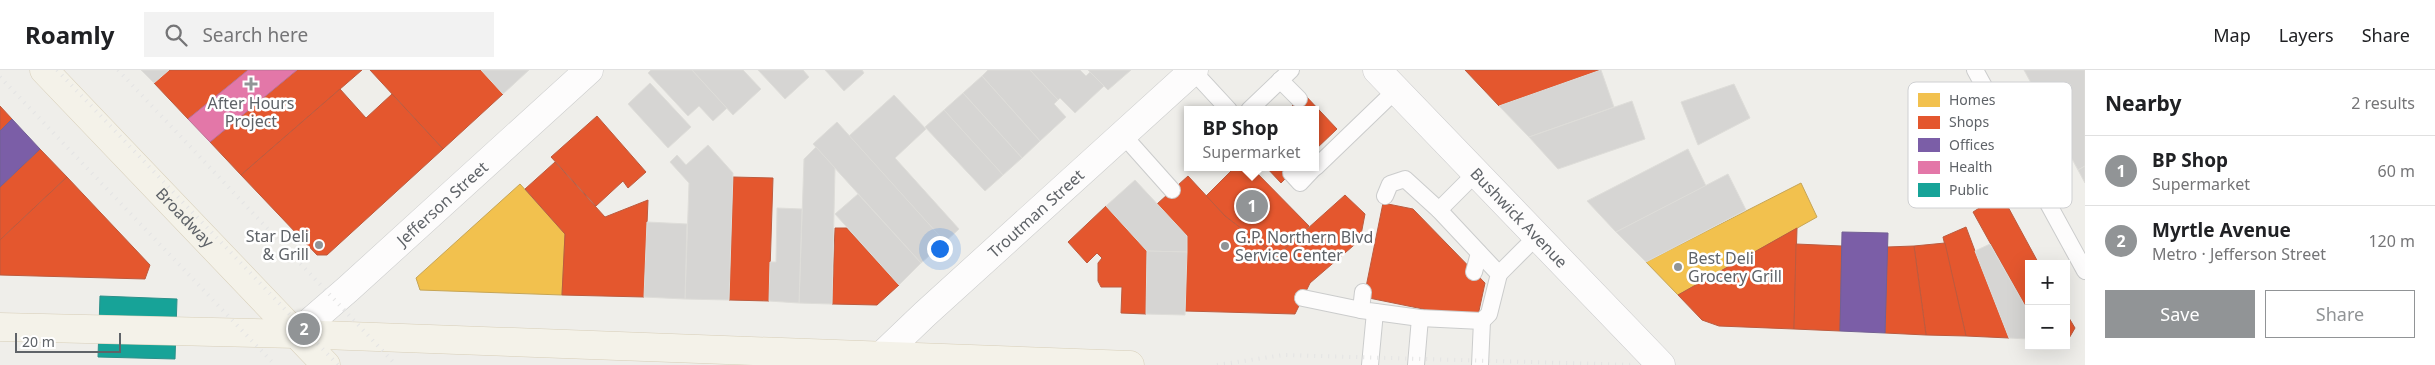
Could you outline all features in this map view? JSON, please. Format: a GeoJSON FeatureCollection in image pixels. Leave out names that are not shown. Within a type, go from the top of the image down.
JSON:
{"type":"FeatureCollection","features":[{"type":"Feature","properties":{"kind":"main road","name":"Broadway"},"geometry":{"type":"LineString","coordinates":[[44,70],[326,365]]}},
{"type":"Feature","properties":{"kind":"main road"},"geometry":{"type":"LineString","coordinates":[[0,327],[296,334],[1130,365]]}},
{"type":"Feature","properties":{"kind":"street","name":"Jefferson Street"},"geometry":{"type":"LineString","coordinates":[[296,334],[588,70]]}},
{"type":"Feature","properties":{"kind":"street","name":"Bushwick Avenue"},"geometry":{"type":"LineString","coordinates":[[1377,70],[1661,365]]}},
{"type":"Feature","properties":{"kind":"street","name":"Troutman Street"},"geometry":{"type":"LineString","coordinates":[[880,357],[1194,71]]}},
{"type":"Feature","properties":{"kind":"lane"},"geometry":{"type":"LineString","coordinates":[[1975,70],[1982,82]]}},
{"type":"Feature","properties":{"kind":"lane"},"geometry":{"type":"LineString","coordinates":[[1194,71],[1225,106]]}},
{"type":"Feature","properties":{"kind":"lane"},"geometry":{"type":"LineString","coordinates":[[1259,106],[1285,75],[1299,99]]}},
{"type":"Feature","properties":{"kind":"lane"},"geometry":{"type":"LineString","coordinates":[[1319,162],[1338,138],[1396,90]]}},
{"type":"Feature","properties":{"kind":"lane"},"geometry":{"type":"LineString","coordinates":[[1123,135],[1172,190]]}},
{"type":"Feature","properties":{"kind":"lane"},"geometry":{"type":"LineString","coordinates":[[1291,173],[1300,183],[1311,171]]}},
{"type":"Feature","properties":{"kind":"lane"},"geometry":{"type":"LineString","coordinates":[[1439,210],[1476,173]]}},
{"type":"Feature","properties":{"kind":"lane"},"geometry":{"type":"LineString","coordinates":[[1385,196],[1390,184],[1406,179],[1422,202],[1439,210],[1456,237],[1479,253],[1499,274]]}},
{"type":"Feature","properties":{"kind":"lane"},"geometry":{"type":"LineString","coordinates":[[2051,208],[2085,271]]}},
{"type":"Feature","properties":{"kind":"lane"},"geometry":{"type":"LineString","coordinates":[[1480,365],[1482,321],[1489,314],[1499,274],[1537,236]]}},
{"type":"Feature","properties":{"kind":"lane"},"geometry":{"type":"LineString","coordinates":[[1474,272],[1479,253]]}},
{"type":"Feature","properties":{"kind":"lane"},"geometry":{"type":"LineString","coordinates":[[1363,292],[1368,311],[1370,365]]}},
{"type":"Feature","properties":{"kind":"lane"},"geometry":{"type":"LineString","coordinates":[[1303,298],[1368,311],[1397,308],[1420,318],[1439,313],[1482,321]]}},
{"type":"Feature","properties":{"kind":"lane"},"geometry":{"type":"LineString","coordinates":[[1416,365],[1420,318]]}},
{"type":"Feature","properties":{"kind":"building: Homes"},"geometry":{"type":"Polygon","coordinates":[[[1801,183],[1817,217],[1678,295],[1646,262],[1801,183]]]}},
{"type":"Feature","properties":{"kind":"building: Homes"},"geometry":{"type":"Polygon","coordinates":[[[520,184],[565,234],[562,295],[420,290],[416,278],[520,184]]]}},
{"type":"Feature","properties":{"kind":"building: Shops"},"geometry":{"type":"Polygon","coordinates":[[[169,70],[248,70],[188,119],[154,83],[169,70]]]}},
{"type":"Feature","properties":{"kind":"building: Shops"},"geometry":{"type":"Polygon","coordinates":[[[297,70],[362,70],[241,175],[210,142],[297,70]]]}},
{"type":"Feature","properties":{"kind":"building: Shops"},"geometry":{"type":"Polygon","coordinates":[[[370,70],[481,70],[503,94],[443,149],[370,70]]]}},
{"type":"Feature","properties":{"kind":"building: Shops"},"geometry":{"type":"Polygon","coordinates":[[[1465,70],[1601,70],[1499,106],[1465,70]]]}},
{"type":"Feature","properties":{"kind":"building: Shops"},"geometry":{"type":"Polygon","coordinates":[[[340,89],[366,118],[392,94],[443,149],[327,255],[317,255],[241,175],[340,89]]]}},
{"type":"Feature","properties":{"kind":"building: Shops"},"geometry":{"type":"Polygon","coordinates":[[[1304,94],[1315,106],[1292,106],[1304,94]]]}},
{"type":"Feature","properties":{"kind":"building: Shops"},"geometry":{"type":"Polygon","coordinates":[[[0,106],[12,119],[0,131],[0,106]]]}},
{"type":"Feature","properties":{"kind":"building: Shops"},"geometry":{"type":"Polygon","coordinates":[[[1319,110],[1337,129],[1319,146],[1319,110]]]}},
{"type":"Feature","properties":{"kind":"building: Shops"},"geometry":{"type":"Polygon","coordinates":[[[597,116],[646,172],[628,188],[623,181],[596,206],[551,157],[597,116]]]}},
{"type":"Feature","properties":{"kind":"building: Shops"},"geometry":{"type":"Polygon","coordinates":[[[40,149],[67,177],[0,240],[0,187],[40,149]]]}},
{"type":"Feature","properties":{"kind":"building: Shops"},"geometry":{"type":"Polygon","coordinates":[[[555,162],[605,217],[648,200],[644,297],[562,295],[565,234],[525,189],[555,162]]]}},
{"type":"Feature","properties":{"kind":"building: Shops"},"geometry":{"type":"Polygon","coordinates":[[[1231,171],[1255,171],[1309,226],[1277,256],[1225,216],[1206,196],[1231,171]]]}},
{"type":"Feature","properties":{"kind":"building: Shops"},"geometry":{"type":"Polygon","coordinates":[[[1270,171],[1293,171],[1281,183],[1270,171]]]}},
{"type":"Feature","properties":{"kind":"building: Shops","name":"G.P. Northern Blvd Service Center"},"geometry":{"type":"Polygon","coordinates":[[[1188,176],[1225,216],[1277,256],[1345,195],[1365,214],[1360,240],[1310,283],[1295,314],[1185,311],[1187,236],[1157,204],[1188,176]]]}},
{"type":"Feature","properties":{"kind":"building: Shops"},"geometry":{"type":"Polygon","coordinates":[[[67,177],[150,265],[145,279],[0,275],[0,240],[67,177]]]}},
{"type":"Feature","properties":{"kind":"building: Shops"},"geometry":{"type":"Polygon","coordinates":[[[733,177],[773,178],[769,301],[729,300],[733,177]]]}},
{"type":"Feature","properties":{"kind":"building: Shops"},"geometry":{"type":"Polygon","coordinates":[[[1383,203],[1413,209],[1485,283],[1477,320],[1364,297],[1383,203]]]}},
{"type":"Feature","properties":{"kind":"building: Shops"},"geometry":{"type":"Polygon","coordinates":[[[1106,206],[1147,251],[1146,314],[1121,313],[1122,287],[1101,287],[1098,281],[1098,263],[1102,258],[1097,253],[1087,263],[1068,242],[1106,206]]]}},
{"type":"Feature","properties":{"kind":"building: Shops"},"geometry":{"type":"Polygon","coordinates":[[[1979,208],[2009,208],[2037,260],[2025,260],[2025,306],[1973,212],[1979,208]]]}},
{"type":"Feature","properties":{"kind":"building: Shops"},"geometry":{"type":"Polygon","coordinates":[[[1966,227],[2009,338],[1966,336],[1943,237],[1966,227]]]}},
{"type":"Feature","properties":{"kind":"building: Shops"},"geometry":{"type":"Polygon","coordinates":[[[835,228],[847,228],[899,285],[877,305],[832,304],[835,228]]]}},
{"type":"Feature","properties":{"kind":"building: Shops"},"geometry":{"type":"Polygon","coordinates":[[[1797,228],[1794,329],[1719,326],[1702,320],[1678,295],[1797,228]]]}},
{"type":"Feature","properties":{"kind":"building: Shops"},"geometry":{"type":"Polygon","coordinates":[[[1945,243],[1966,336],[1926,335],[1914,246],[1945,243]]]}},
{"type":"Feature","properties":{"kind":"building: Shops"},"geometry":{"type":"Polygon","coordinates":[[[1796,244],[1842,246],[1840,331],[1794,329],[1796,244]]]}},
{"type":"Feature","properties":{"kind":"building: Shops"},"geometry":{"type":"Polygon","coordinates":[[[1914,246],[1926,335],[1885,333],[1887,247],[1914,246]]]}},
{"type":"Feature","properties":{"kind":"building: Shops"},"geometry":{"type":"Polygon","coordinates":[[[2070,320],[2075,328],[2070,337],[2070,320]]]}},
{"type":"Feature","properties":{"kind":"building: Offices"},"geometry":{"type":"Polygon","coordinates":[[[12,119],[40,149],[0,187],[0,131],[12,119]]]}},
{"type":"Feature","properties":{"kind":"building: Offices"},"geometry":{"type":"Polygon","coordinates":[[[1842,232],[1888,233],[1885,333],[1840,331],[1842,232]]]}},
{"type":"Feature","properties":{"kind":"building: Health"},"geometry":{"type":"Polygon","coordinates":[[[248,70],[297,70],[210,142],[188,119],[248,70]]]}},
{"type":"Feature","properties":{"kind":"building: Public"},"geometry":{"type":"Polygon","coordinates":[[[100,296],[177,299],[175,359],[98,357],[100,296]]]}},
{"type":"Feature","properties":{"kind":"building: Other"},"geometry":{"type":"Polygon","coordinates":[[[141,70],[169,70],[154,83],[141,70]]]}},
{"type":"Feature","properties":{"kind":"building: Other"},"geometry":{"type":"Polygon","coordinates":[[[481,70],[529,70],[503,94],[481,70]]]}},
{"type":"Feature","properties":{"kind":"building: Other"},"geometry":{"type":"Polygon","coordinates":[[[651,70],[692,70],[727,108],[713,121],[699,106],[688,116],[648,73],[651,70]]]}},
{"type":"Feature","properties":{"kind":"building: Other"},"geometry":{"type":"Polygon","coordinates":[[[692,70],[743,70],[761,89],[733,115],[692,70]]]}},
{"type":"Feature","properties":{"kind":"building: Other"},"geometry":{"type":"Polygon","coordinates":[[[758,70],[803,70],[809,77],[785,99],[758,70]]]}},
{"type":"Feature","properties":{"kind":"building: Other"},"geometry":{"type":"Polygon","coordinates":[[[825,70],[862,70],[864,73],[844,91],[825,70]]]}},
{"type":"Feature","properties":{"kind":"building: Other"},"geometry":{"type":"Polygon","coordinates":[[[988,70],[1030,70],[1058,100],[1054,104],[1066,117],[1040,141],[982,76],[988,70]]]}},
{"type":"Feature","properties":{"kind":"building: Other"},"geometry":{"type":"Polygon","coordinates":[[[1030,70],[1080,70],[1086,76],[1090,72],[1104,86],[1075,113],[1060,98],[1058,100],[1030,70]]]}},
{"type":"Feature","properties":{"kind":"building: Other"},"geometry":{"type":"Polygon","coordinates":[[[1088,70],[1131,70],[1108,90],[1088,70]]]}},
{"type":"Feature","properties":{"kind":"building: Other"},"geometry":{"type":"Polygon","coordinates":[[[1601,70],[1614,107],[1529,137],[1499,106],[1601,70]]]}},
{"type":"Feature","properties":{"kind":"building: Other"},"geometry":{"type":"Polygon","coordinates":[[[2024,70],[2085,70],[2085,166],[2078,170],[2072,159],[2072,82],[2030,82],[2024,70]]]}},
{"type":"Feature","properties":{"kind":"building: Other"},"geometry":{"type":"Polygon","coordinates":[[[982,76],[1040,141],[1022,158],[963,93],[982,76]]]}},
{"type":"Feature","properties":{"kind":"building: Other"},"geometry":{"type":"Polygon","coordinates":[[[650,83],[691,127],[668,148],[628,104],[650,83]]]}},
{"type":"Feature","properties":{"kind":"building: Other"},"geometry":{"type":"Polygon","coordinates":[[[1734,84],[1750,118],[1698,145],[1681,102],[1734,84]]]}},
{"type":"Feature","properties":{"kind":"building: Other"},"geometry":{"type":"Polygon","coordinates":[[[963,93],[1022,158],[1003,175],[944,110],[963,93]]]}},
{"type":"Feature","properties":{"kind":"building: Other"},"geometry":{"type":"Polygon","coordinates":[[[894,95],[926,129],[895,158],[959,229],[945,242],[849,136],[894,95]]]}},
{"type":"Feature","properties":{"kind":"building: Other"},"geometry":{"type":"Polygon","coordinates":[[[1632,101],[1645,139],[1558,169],[1529,137],[1632,101]]]}},
{"type":"Feature","properties":{"kind":"building: Other"},"geometry":{"type":"Polygon","coordinates":[[[944,110],[1003,175],[985,191],[925,127],[944,110]]]}},
{"type":"Feature","properties":{"kind":"building: Other"},"geometry":{"type":"Polygon","coordinates":[[[837,122],[945,242],[921,263],[813,144],[837,122]]]}},
{"type":"Feature","properties":{"kind":"building: Other"},"geometry":{"type":"Polygon","coordinates":[[[708,145],[733,173],[729,300],[685,299],[689,183],[670,162],[677,155],[686,165],[708,145]]]}},
{"type":"Feature","properties":{"kind":"building: Other"},"geometry":{"type":"Polygon","coordinates":[[[816,147],[835,168],[832,304],[799,303],[804,159],[816,147]]]}},
{"type":"Feature","properties":{"kind":"building: Other"},"geometry":{"type":"Polygon","coordinates":[[[1688,149],[1706,186],[1616,232],[1587,201],[1688,149]]]}},
{"type":"Feature","properties":{"kind":"building: Other"},"geometry":{"type":"Polygon","coordinates":[[[2085,166],[2085,183],[2078,170],[2085,166]]]}},
{"type":"Feature","properties":{"kind":"building: Other"},"geometry":{"type":"Polygon","coordinates":[[[1728,174],[1746,210],[1646,262],[1616,232],[1728,174]]]}},
{"type":"Feature","properties":{"kind":"building: Other"},"geometry":{"type":"Polygon","coordinates":[[[1135,180],[1187,236],[1187,252],[1147,251],[1106,206],[1135,180]]]}},
{"type":"Feature","properties":{"kind":"building: Other"},"geometry":{"type":"Polygon","coordinates":[[[858,194],[921,263],[899,285],[835,214],[858,194]]]}},
{"type":"Feature","properties":{"kind":"building: Other"},"geometry":{"type":"Polygon","coordinates":[[[777,208],[802,209],[799,303],[769,301],[770,262],[776,262],[777,208]]]}},
{"type":"Feature","properties":{"kind":"building: Other"},"geometry":{"type":"Polygon","coordinates":[[[647,222],[687,224],[685,299],[644,297],[647,222]]]}},
{"type":"Feature","properties":{"kind":"building: Other"},"geometry":{"type":"Polygon","coordinates":[[[1990,244],[2025,306],[2025,339],[2009,338],[1975,251],[1990,244]]]}},
{"type":"Feature","properties":{"kind":"building: Other"},"geometry":{"type":"Polygon","coordinates":[[[1147,251],[1187,252],[1185,315],[1146,314],[1147,251]]]}},
{"type":"Feature","properties":{"kind":"railway"},"geometry":{"type":"LineString","coordinates":[[57,70],[338,365]]}},
{"type":"Feature","properties":{"kind":"railway"},"geometry":{"type":"LineString","coordinates":[[118,70],[396,365]]}},
{"type":"Feature","properties":{"kind":"railway"},"geometry":{"type":"LineString","coordinates":[[0,77],[275,365]]}},
{"type":"Feature","properties":{"kind":"railway"},"geometry":{"type":"LineString","coordinates":[[1217,365],[1283,355],[1636,365]]}},
{"type":"Feature","properties":{"kind":"place","name":"After Hours Project"},"geometry":{"type":"Point","coordinates":[251,84]}},
{"type":"Feature","properties":{"kind":"place","name":"BP Shop"},"geometry":{"type":"Point","coordinates":[1252,206]}},
{"type":"Feature","properties":{"kind":"place","name":"Star Deli & Grill"},"geometry":{"type":"Point","coordinates":[319,245]}},
{"type":"Feature","properties":{"kind":"place","name":"G.P. Northern Blvd Service Center"},"geometry":{"type":"Point","coordinates":[1225,246]}},
{"type":"Feature","properties":{"kind":"place","name":"Best Deli Grocery Grill"},"geometry":{"type":"Point","coordinates":[1678,267]}},
{"type":"Feature","properties":{"kind":"place","name":"Myrtle Avenue"},"geometry":{"type":"Point","coordinates":[304,329]}}]}
